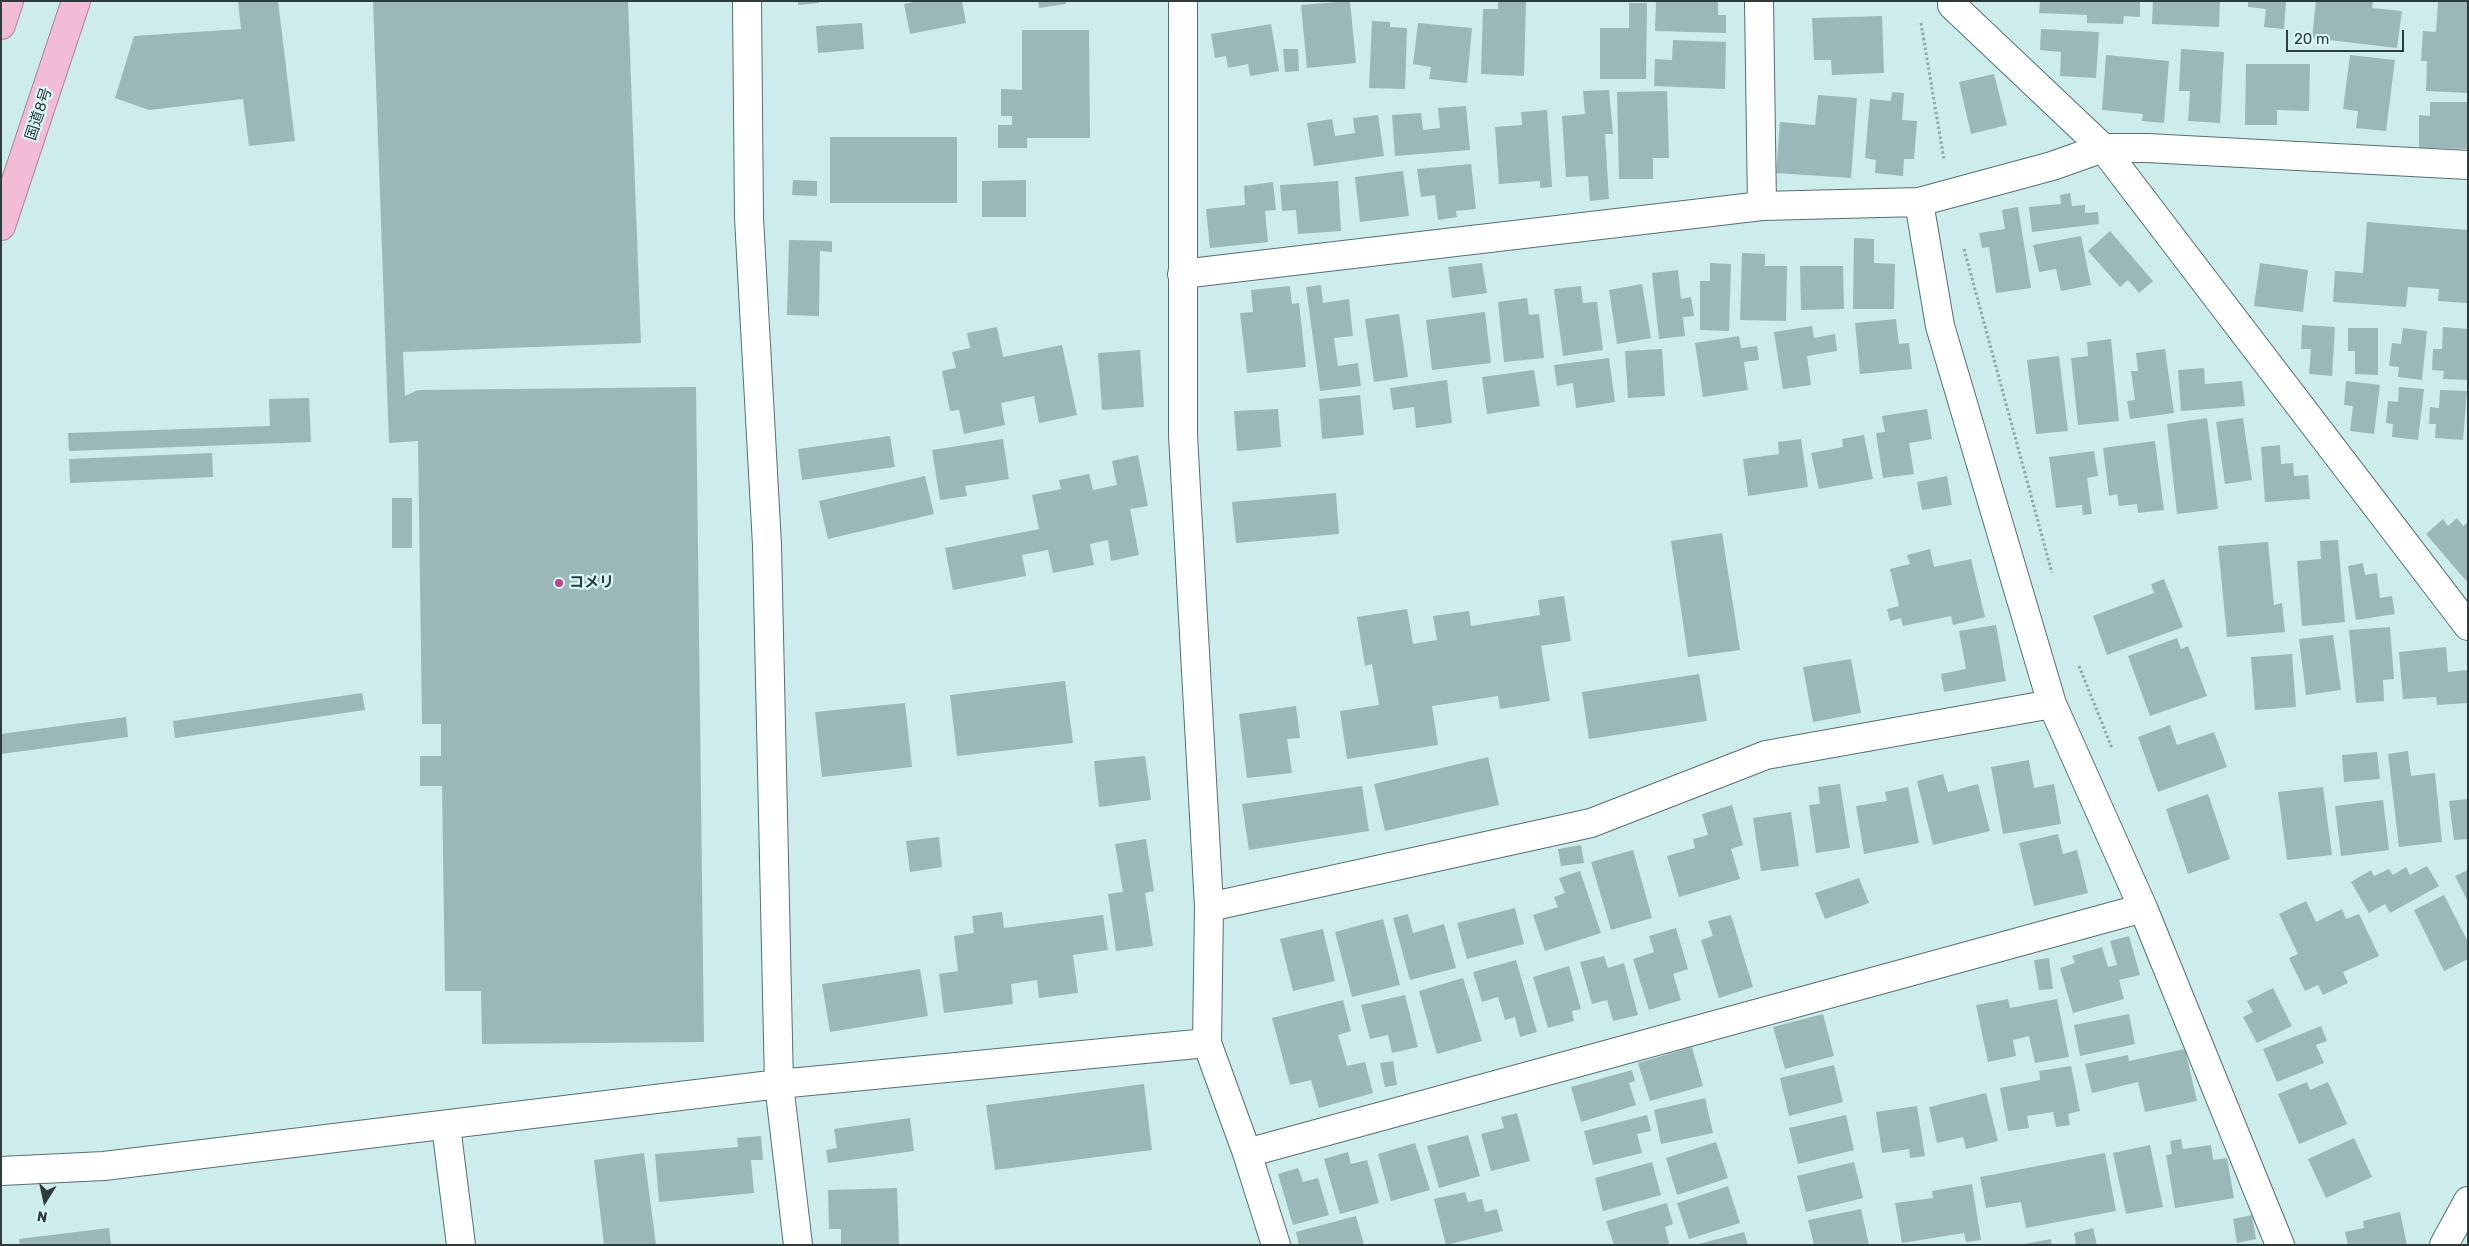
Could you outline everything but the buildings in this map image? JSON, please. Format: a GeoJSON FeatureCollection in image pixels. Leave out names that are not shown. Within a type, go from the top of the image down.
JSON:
{"type":"FeatureCollection","features":[{"type":"Feature","properties":{"kind":"highway"},"geometry":{"type":"LineString","coordinates":[[1,25],[9,1]]}},
{"type":"Feature","properties":{"kind":"highway","name":"国道8号"},"geometry":{"type":"LineString","coordinates":[[1,226],[76,1]]}},
{"type":"Feature","properties":{"kind":"street"},"geometry":{"type":"LineString","coordinates":[[747,1],[748,218],[767,544],[779,1084],[798,1245]]}},
{"type":"Feature","properties":{"kind":"street"},"geometry":{"type":"LineString","coordinates":[[1183,1],[1183,435],[1208,907],[1207,1043],[1247,1153],[1276,1245]]}},
{"type":"Feature","properties":{"kind":"street"},"geometry":{"type":"LineString","coordinates":[[1759,1],[1762,206]]}},
{"type":"Feature","properties":{"kind":"street"},"geometry":{"type":"LineString","coordinates":[[1952,1],[1952,5],[2103,148],[2468,626]]}},
{"type":"Feature","properties":{"kind":"street"},"geometry":{"type":"LineString","coordinates":[[1182,274],[1762,206],[1919,202],[2052,166],[2103,148],[2147,148],[2468,165]]}},
{"type":"Feature","properties":{"kind":"street"},"geometry":{"type":"LineString","coordinates":[[1919,202],[1940,326],[2052,704],[2142,908],[2280,1245]]}},
{"type":"Feature","properties":{"kind":"street"},"geometry":{"type":"LineString","coordinates":[[1208,907],[1591,823],[1766,755],[2052,704]]}},
{"type":"Feature","properties":{"kind":"street"},"geometry":{"type":"LineString","coordinates":[[1247,1153],[2142,908]]}},
{"type":"Feature","properties":{"kind":"street"},"geometry":{"type":"LineString","coordinates":[[1,1171],[104,1166],[446,1126],[779,1084],[1207,1043]]}},
{"type":"Feature","properties":{"kind":"street"},"geometry":{"type":"LineString","coordinates":[[446,1126],[461,1245]]}},
{"type":"Feature","properties":{"kind":"street"},"geometry":{"type":"LineString","coordinates":[[2444,1245],[2468,1201]]}},
{"type":"Feature","properties":{"kind":"path"},"geometry":{"type":"LineString","coordinates":[[1921,20],[1950,193],[2054,583]]}},
{"type":"Feature","properties":{"kind":"path"},"geometry":{"type":"LineString","coordinates":[[2076,658],[2113,750]]}},
{"type":"Feature","properties":{"kind":"place","name":"コメリ"},"geometry":{"type":"Point","coordinates":[559,583]}}]}
